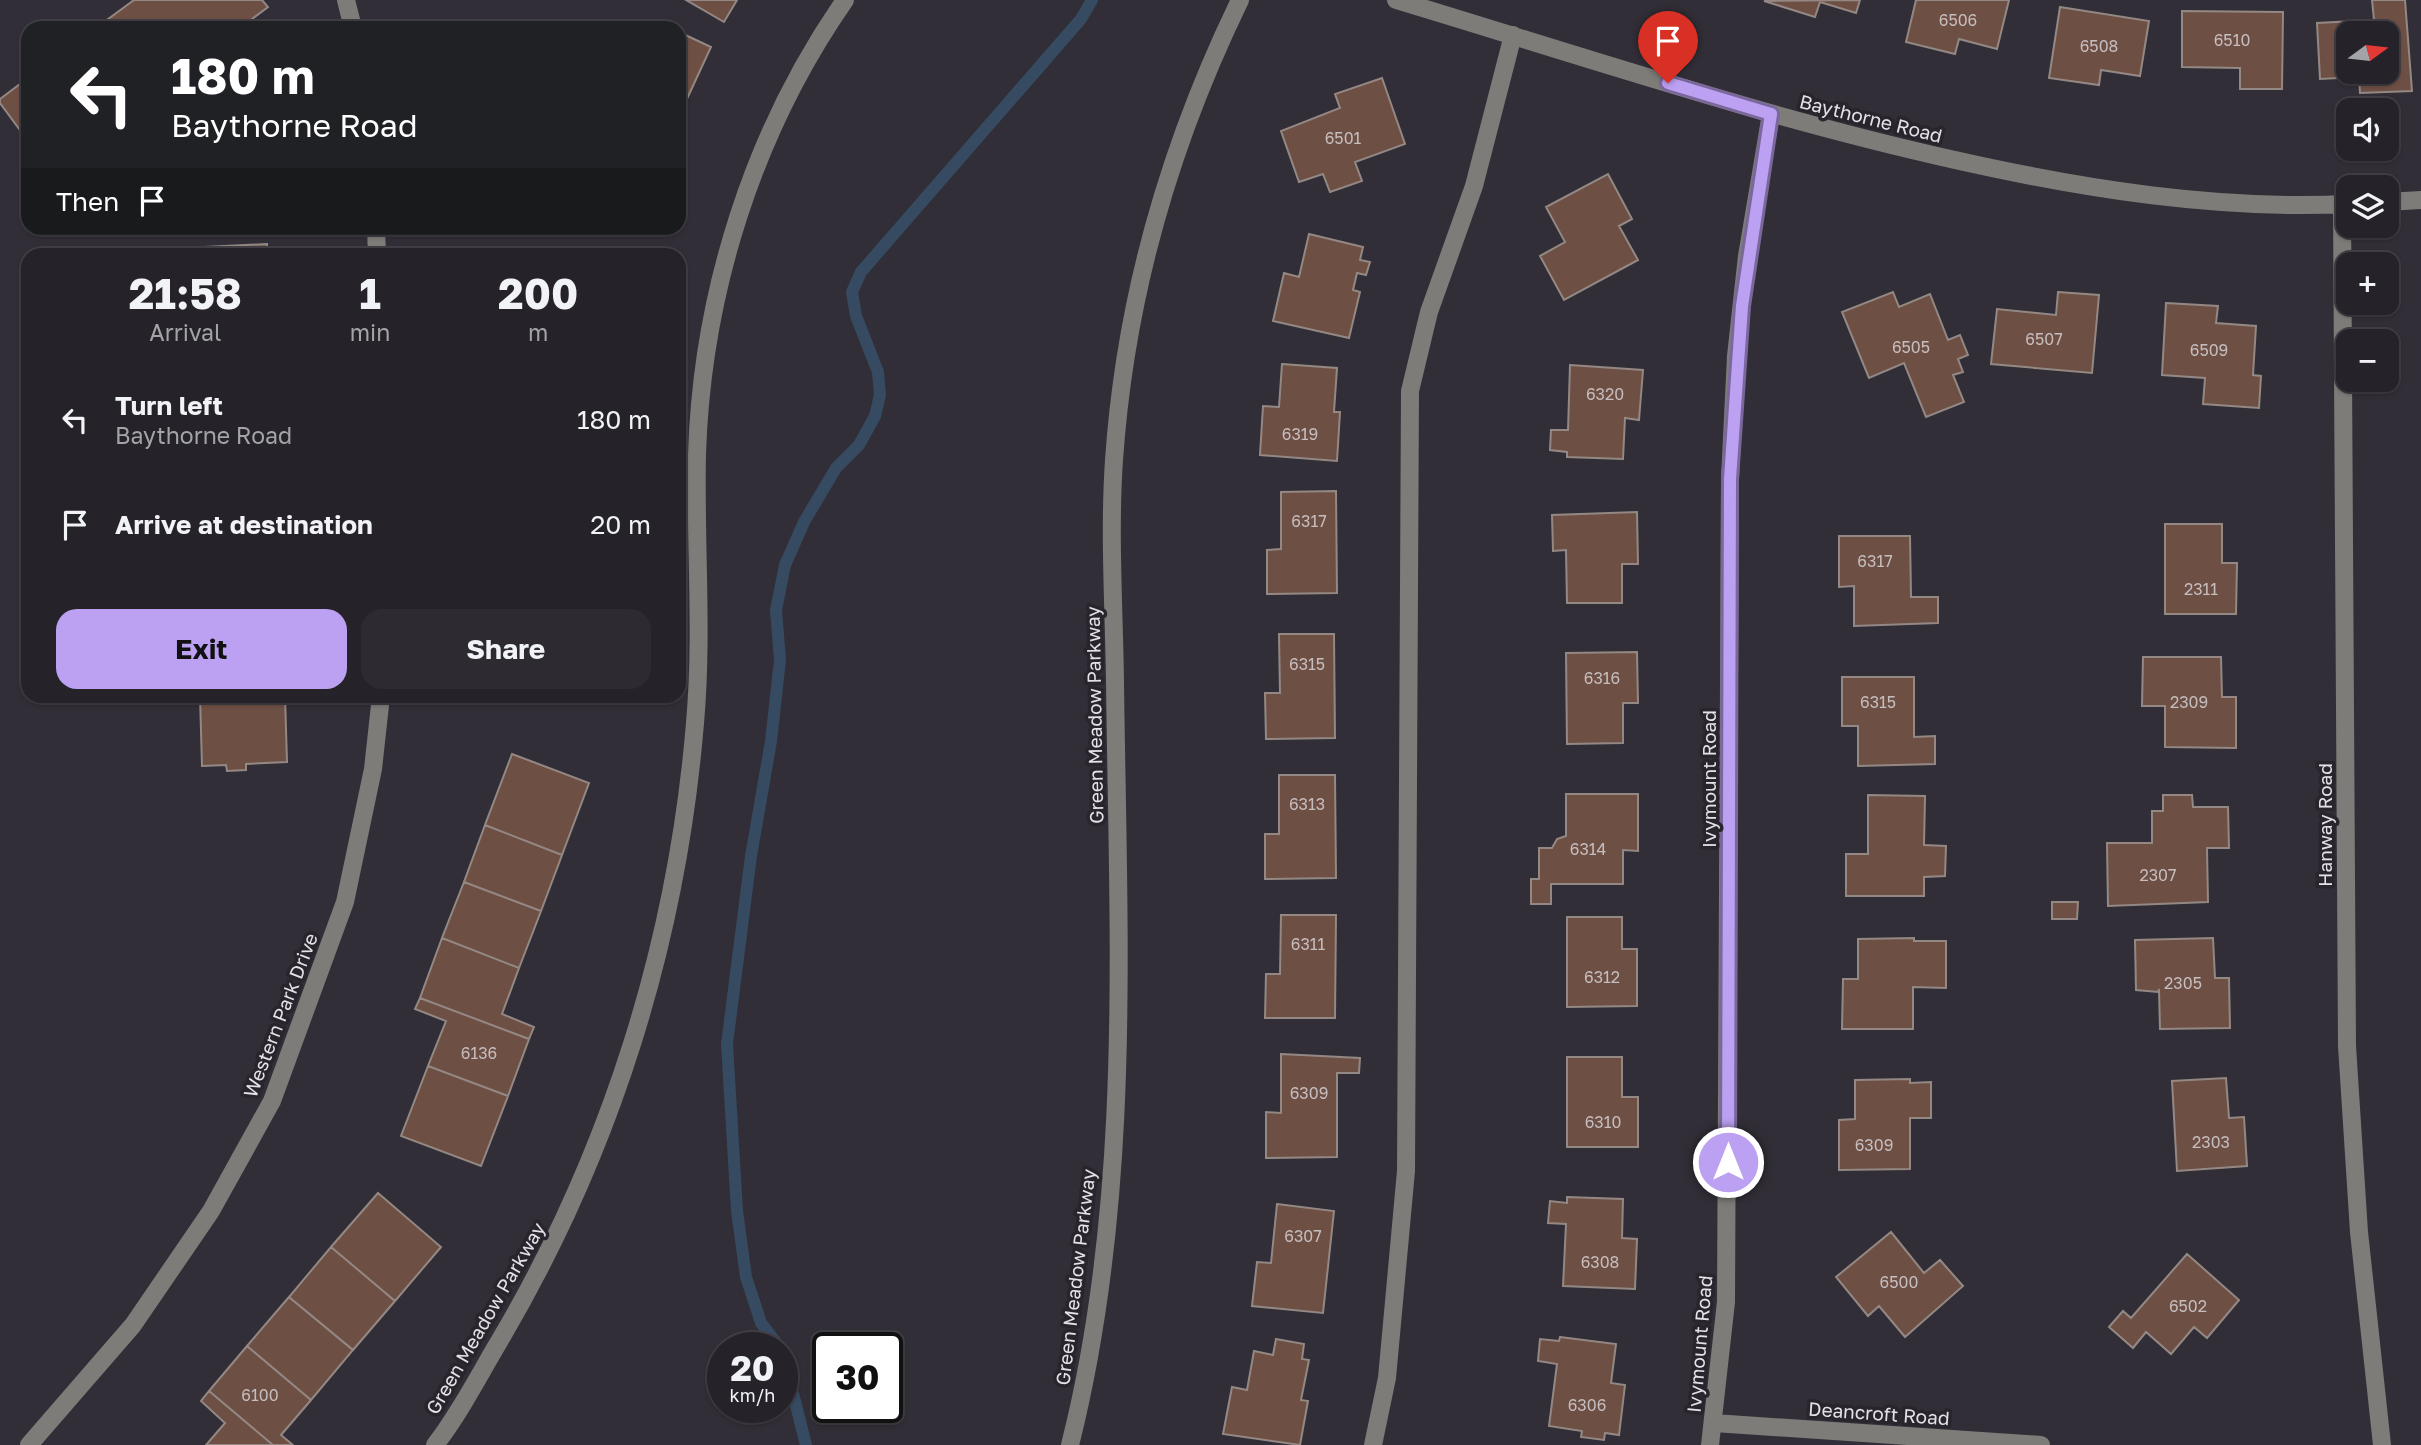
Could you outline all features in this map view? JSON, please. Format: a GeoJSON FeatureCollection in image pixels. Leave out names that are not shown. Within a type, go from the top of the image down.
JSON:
{"type":"FeatureCollection","features":[{"type":"Feature","properties":{"kind":"street"},"geometry":{"type":"LineString","coordinates":[[346,0],[351,21]]}},
{"type":"Feature","properties":{"kind":"street","name":"Green Meadow Parkway"},"geometry":{"type":"LineString","coordinates":[[435,1445],[525,1297],[562,1226],[620,1084],[651,982],[675,877],[693,744],[699,634],[697,455],[702,376],[714,303],[732,233],[761,157],[798,81],[845,0]]}},
{"type":"Feature","properties":{"kind":"street","name":"Green Meadow Parkway"},"geometry":{"type":"LineString","coordinates":[[1070,1445],[1097,1299],[1116,1087],[1114,460],[1142,267],[1163,191],[1193,106],[1240,0]]}},
{"type":"Feature","properties":{"kind":"street","name":"Baythorne Road"},"geometry":{"type":"LineString","coordinates":[[1396,0],[1771,114],[1897,147],[2128,194],[2242,202],[2336,204]]}},
{"type":"Feature","properties":{"kind":"street"},"geometry":{"type":"LineString","coordinates":[[1373,1445],[1387,1378],[1406,1171],[1410,391],[1429,312],[1474,186],[1513,35]]}},
{"type":"Feature","properties":{"kind":"street","name":"Ivymount Road"},"geometry":{"type":"LineString","coordinates":[[1710,1445],[1726,1302],[1731,466],[1736,356],[1747,256],[1771,114]]}},
{"type":"Feature","properties":{"kind":"street"},"geometry":{"type":"LineString","coordinates":[[2399,201],[2421,200]]}},
{"type":"Feature","properties":{"kind":"street","name":"Hanway Road"},"geometry":{"type":"LineString","coordinates":[[2345,238],[2347,1046],[2359,1232],[2382,1445]]}},
{"type":"Feature","properties":{"kind":"street","name":"Western Park Drive"},"geometry":{"type":"LineString","coordinates":[[29,1445],[133,1325],[211,1211],[272,1101],[345,902],[373,769],[380,703]]}},
{"type":"Feature","properties":{"kind":"street","name":"Deancroft Road"},"geometry":{"type":"LineString","coordinates":[[1714,1423],[2041,1445]]}},
{"type":"Feature","properties":{"kind":"building"},"geometry":{"type":"Polygon","coordinates":[[[134,0],[262,0],[268,7],[249,21],[106,21],[134,0]]]}},
{"type":"Feature","properties":{"kind":"building"},"geometry":{"type":"Polygon","coordinates":[[[686,0],[737,0],[724,22],[686,0]]]}},
{"type":"Feature","properties":{"kind":"building"},"geometry":{"type":"Polygon","coordinates":[[[1860,0],[1856,13],[1820,2],[1815,17],[1764,1],[1860,0]]]}},
{"type":"Feature","properties":{"kind":"building"},"geometry":{"type":"Polygon","coordinates":[[[1916,0],[2009,0],[1997,49],[1959,39],[1955,54],[1906,42],[1916,0]]]}},
{"type":"Feature","properties":{"kind":"building"},"geometry":{"type":"Polygon","coordinates":[[[2372,0],[2405,0],[2412,91],[2360,93],[2359,84],[2399,84],[2399,21],[2355,21],[2374,20],[2372,0]]]}},
{"type":"Feature","properties":{"kind":"building"},"geometry":{"type":"Polygon","coordinates":[[[2060,7],[2149,21],[2140,76],[2101,70],[2099,85],[2049,78],[2060,7]]]}},
{"type":"Feature","properties":{"kind":"building"},"geometry":{"type":"Polygon","coordinates":[[[2182,11],[2283,12],[2282,89],[2240,89],[2240,68],[2182,67],[2182,11]]]}},
{"type":"Feature","properties":{"kind":"building"},"geometry":{"type":"Polygon","coordinates":[[[2336,22],[2336,78],[2320,79],[2317,23],[2336,22]]]}},
{"type":"Feature","properties":{"kind":"building"},"geometry":{"type":"Polygon","coordinates":[[[686,35],[711,47],[686,101],[686,35]]]}},
{"type":"Feature","properties":{"kind":"building"},"geometry":{"type":"Polygon","coordinates":[[[1382,78],[1405,144],[1355,162],[1362,181],[1330,192],[1323,174],[1299,182],[1281,131],[1340,108],[1335,94],[1382,78]]]}},
{"type":"Feature","properties":{"kind":"building"},"geometry":{"type":"Polygon","coordinates":[[[21,83],[21,132],[0,103],[0,99],[21,83]]]}},
{"type":"Feature","properties":{"kind":"building"},"geometry":{"type":"Polygon","coordinates":[[[1608,174],[1632,219],[1619,226],[1638,260],[1564,300],[1540,256],[1565,242],[1546,207],[1608,174]]]}},
{"type":"Feature","properties":{"kind":"building"},"geometry":{"type":"Polygon","coordinates":[[[1309,234],[1363,247],[1360,260],[1370,262],[1366,275],[1357,273],[1353,290],[1360,292],[1349,338],[1273,321],[1284,273],[1299,277],[1309,234]]]}},
{"type":"Feature","properties":{"kind":"building"},"geometry":{"type":"Polygon","coordinates":[[[267,244],[267,248],[184,248],[267,244]]]}},
{"type":"Feature","properties":{"kind":"building"},"geometry":{"type":"Polygon","coordinates":[[[1893,292],[1899,307],[1930,294],[1948,340],[1960,335],[1968,355],[1958,359],[1963,372],[1953,375],[1964,402],[1926,417],[1904,363],[1869,378],[1842,312],[1893,292]]]}},
{"type":"Feature","properties":{"kind":"building"},"geometry":{"type":"Polygon","coordinates":[[[2058,292],[2099,295],[2092,373],[1991,364],[1997,309],[2056,315],[2058,292]]]}},
{"type":"Feature","properties":{"kind":"building"},"geometry":{"type":"Polygon","coordinates":[[[2166,303],[2218,306],[2216,323],[2256,326],[2253,375],[2261,376],[2259,408],[2203,404],[2205,378],[2162,375],[2166,303]]]}},
{"type":"Feature","properties":{"kind":"building"},"geometry":{"type":"Polygon","coordinates":[[[1282,364],[1337,368],[1334,412],[1340,412],[1337,461],[1260,455],[1263,406],[1279,407],[1282,364]]]}},
{"type":"Feature","properties":{"kind":"building"},"geometry":{"type":"Polygon","coordinates":[[[1570,365],[1643,370],[1639,420],[1625,418],[1623,459],[1567,457],[1567,452],[1550,450],[1551,430],[1568,430],[1570,365]]]}},
{"type":"Feature","properties":{"kind":"building"},"geometry":{"type":"Polygon","coordinates":[[[1336,491],[1337,593],[1267,594],[1267,550],[1281,549],[1281,492],[1336,491]]]}},
{"type":"Feature","properties":{"kind":"building"},"geometry":{"type":"Polygon","coordinates":[[[1637,512],[1638,564],[1622,564],[1622,603],[1567,603],[1566,550],[1553,551],[1552,515],[1637,512]]]}},
{"type":"Feature","properties":{"kind":"building"},"geometry":{"type":"Polygon","coordinates":[[[2165,524],[2222,524],[2222,563],[2237,563],[2236,614],[2165,614],[2165,524]]]}},
{"type":"Feature","properties":{"kind":"building"},"geometry":{"type":"Polygon","coordinates":[[[1839,536],[1910,536],[1911,597],[1938,597],[1938,623],[1854,626],[1854,586],[1839,587],[1839,536]]]}},
{"type":"Feature","properties":{"kind":"building"},"geometry":{"type":"Polygon","coordinates":[[[1279,634],[1334,634],[1335,738],[1266,739],[1265,693],[1280,693],[1279,634]]]}},
{"type":"Feature","properties":{"kind":"building"},"geometry":{"type":"Polygon","coordinates":[[[1637,652],[1638,703],[1623,703],[1623,743],[1567,744],[1566,653],[1637,652]]]}},
{"type":"Feature","properties":{"kind":"building"},"geometry":{"type":"Polygon","coordinates":[[[2143,657],[2221,657],[2222,697],[2236,697],[2236,748],[2165,747],[2165,706],[2142,706],[2143,657]]]}},
{"type":"Feature","properties":{"kind":"building"},"geometry":{"type":"Polygon","coordinates":[[[1842,677],[1914,677],[1914,737],[1935,736],[1935,764],[1858,766],[1858,726],[1842,726],[1842,677]]]}},
{"type":"Feature","properties":{"kind":"building"},"geometry":{"type":"Polygon","coordinates":[[[200,703],[285,703],[287,762],[246,764],[246,770],[227,771],[226,765],[202,766],[200,703]]]}},
{"type":"Feature","properties":{"kind":"building"},"geometry":{"type":"Polygon","coordinates":[[[512,754],[589,783],[562,855],[485,825],[512,754]]]}},
{"type":"Feature","properties":{"kind":"building"},"geometry":{"type":"Polygon","coordinates":[[[1279,775],[1335,775],[1336,878],[1265,879],[1265,834],[1279,834],[1279,775]]]}},
{"type":"Feature","properties":{"kind":"building"},"geometry":{"type":"Polygon","coordinates":[[[1566,794],[1638,794],[1638,851],[1623,850],[1623,884],[1551,884],[1551,904],[1531,904],[1531,879],[1539,879],[1539,848],[1552,848],[1557,839],[1566,836],[1566,794]]]}},
{"type":"Feature","properties":{"kind":"building"},"geometry":{"type":"Polygon","coordinates":[[[1868,795],[1925,796],[1924,845],[1946,846],[1945,876],[1924,877],[1924,896],[1846,896],[1846,854],[1868,854],[1868,795]]]}},
{"type":"Feature","properties":{"kind":"building"},"geometry":{"type":"Polygon","coordinates":[[[2163,795],[2192,795],[2193,807],[2228,807],[2229,848],[2207,848],[2208,902],[2108,906],[2107,843],[2152,843],[2152,811],[2163,811],[2163,795]]]}},
{"type":"Feature","properties":{"kind":"building"},"geometry":{"type":"Polygon","coordinates":[[[485,825],[562,855],[541,911],[464,882],[485,825]]]}},
{"type":"Feature","properties":{"kind":"building"},"geometry":{"type":"Polygon","coordinates":[[[464,882],[541,911],[519,968],[442,938],[464,882]]]}},
{"type":"Feature","properties":{"kind":"building"},"geometry":{"type":"Polygon","coordinates":[[[2052,902],[2078,902],[2077,919],[2052,919],[2052,902]]]}},
{"type":"Feature","properties":{"kind":"building"},"geometry":{"type":"Polygon","coordinates":[[[1281,915],[1336,915],[1335,1018],[1265,1018],[1266,974],[1280,974],[1281,915]]]}},
{"type":"Feature","properties":{"kind":"building"},"geometry":{"type":"Polygon","coordinates":[[[1567,917],[1622,917],[1622,949],[1637,949],[1637,1006],[1567,1007],[1567,917]]]}},
{"type":"Feature","properties":{"kind":"building"},"geometry":{"type":"Polygon","coordinates":[[[442,938],[519,968],[502,1014],[534,1027],[529,1039],[420,998],[442,938]]]}},
{"type":"Feature","properties":{"kind":"building"},"geometry":{"type":"Polygon","coordinates":[[[1914,938],[1914,941],[1946,941],[1946,988],[1913,987],[1913,1029],[1842,1029],[1843,979],[1858,979],[1858,939],[1914,938]]]}},
{"type":"Feature","properties":{"kind":"building"},"geometry":{"type":"Polygon","coordinates":[[[2213,938],[2215,978],[2229,978],[2230,1028],[2160,1029],[2159,989],[2158,992],[2136,990],[2135,940],[2213,938]]]}},
{"type":"Feature","properties":{"kind":"building"},"geometry":{"type":"Polygon","coordinates":[[[420,998],[529,1039],[508,1096],[428,1066],[446,1021],[415,1009],[420,998]]]}},
{"type":"Feature","properties":{"kind":"building"},"geometry":{"type":"Polygon","coordinates":[[[1281,1054],[1360,1058],[1359,1073],[1337,1073],[1337,1157],[1266,1158],[1266,1112],[1281,1113],[1281,1054]]]}},
{"type":"Feature","properties":{"kind":"building"},"geometry":{"type":"Polygon","coordinates":[[[1567,1057],[1622,1057],[1622,1097],[1638,1097],[1638,1147],[1567,1147],[1567,1057]]]}},
{"type":"Feature","properties":{"kind":"building"},"geometry":{"type":"Polygon","coordinates":[[[428,1066],[508,1096],[481,1166],[401,1136],[428,1066]]]}},
{"type":"Feature","properties":{"kind":"building"},"geometry":{"type":"Polygon","coordinates":[[[2226,1078],[2229,1118],[2244,1117],[2247,1166],[2177,1171],[2172,1081],[2226,1078]]]}},
{"type":"Feature","properties":{"kind":"building"},"geometry":{"type":"Polygon","coordinates":[[[1910,1079],[1910,1083],[1931,1082],[1931,1118],[1910,1118],[1910,1169],[1839,1170],[1839,1120],[1855,1119],[1855,1080],[1910,1079]]]}},
{"type":"Feature","properties":{"kind":"building"},"geometry":{"type":"Polygon","coordinates":[[[378,1193],[441,1247],[395,1301],[331,1247],[378,1193]]]}},
{"type":"Feature","properties":{"kind":"building"},"geometry":{"type":"Polygon","coordinates":[[[1567,1197],[1623,1199],[1622,1238],[1637,1239],[1635,1289],[1563,1286],[1566,1224],[1548,1223],[1550,1201],[1567,1203],[1567,1197]]]}},
{"type":"Feature","properties":{"kind":"building"},"geometry":{"type":"Polygon","coordinates":[[[1277,1204],[1334,1211],[1323,1313],[1252,1306],[1257,1262],[1271,1263],[1277,1204]]]}},
{"type":"Feature","properties":{"kind":"building"},"geometry":{"type":"Polygon","coordinates":[[[1891,1232],[1924,1273],[1940,1260],[1963,1286],[1905,1337],[1879,1306],[1868,1316],[1836,1277],[1891,1232]]]}},
{"type":"Feature","properties":{"kind":"building"},"geometry":{"type":"Polygon","coordinates":[[[331,1247],[395,1301],[353,1350],[289,1297],[331,1247]]]}},
{"type":"Feature","properties":{"kind":"building"},"geometry":{"type":"Polygon","coordinates":[[[2187,1254],[2239,1300],[2207,1338],[2194,1327],[2171,1354],[2146,1332],[2133,1348],[2109,1327],[2123,1311],[2131,1318],[2187,1254]]]}},
{"type":"Feature","properties":{"kind":"building"},"geometry":{"type":"Polygon","coordinates":[[[289,1297],[353,1350],[311,1400],[247,1346],[289,1297]]]}},
{"type":"Feature","properties":{"kind":"building"},"geometry":{"type":"Polygon","coordinates":[[[1560,1337],[1616,1344],[1611,1383],[1625,1385],[1619,1435],[1605,1433],[1604,1440],[1581,1437],[1582,1431],[1549,1426],[1557,1364],[1538,1361],[1540,1339],[1559,1341],[1560,1337]]]}},
{"type":"Feature","properties":{"kind":"building"},"geometry":{"type":"Polygon","coordinates":[[[1276,1339],[1304,1344],[1302,1359],[1309,1360],[1301,1400],[1308,1401],[1300,1445],[1223,1434],[1232,1387],[1247,1390],[1254,1351],[1273,1355],[1276,1339]]]}},
{"type":"Feature","properties":{"kind":"building"},"geometry":{"type":"Polygon","coordinates":[[[247,1346],[311,1400],[281,1435],[293,1445],[273,1445],[209,1391],[247,1346]]]}},
{"type":"Feature","properties":{"kind":"building"},"geometry":{"type":"Polygon","coordinates":[[[209,1391],[273,1445],[206,1445],[225,1423],[201,1401],[209,1391]]]}},
{"type":"Feature","properties":{"kind":"waterway"},"geometry":{"type":"LineString","coordinates":[[768,1332],[761,1323],[746,1277],[737,1211],[727,1044],[751,856],[771,741],[780,660],[776,610],[785,565],[804,522],[836,468],[859,445],[875,416],[880,395],[878,372],[856,316],[852,292],[861,272],[1081,19],[1092,0]]}},
{"type":"Feature","properties":{"kind":"waterway"},"geometry":{"type":"LineString","coordinates":[[798,1413],[806,1445]]}},
{"type":"Feature","properties":{"kind":"route"},"geometry":{"type":"LineString","coordinates":[[1668,83],[1771,114],[1747,256],[1736,356],[1730,479],[1728,1162]]}}]}
